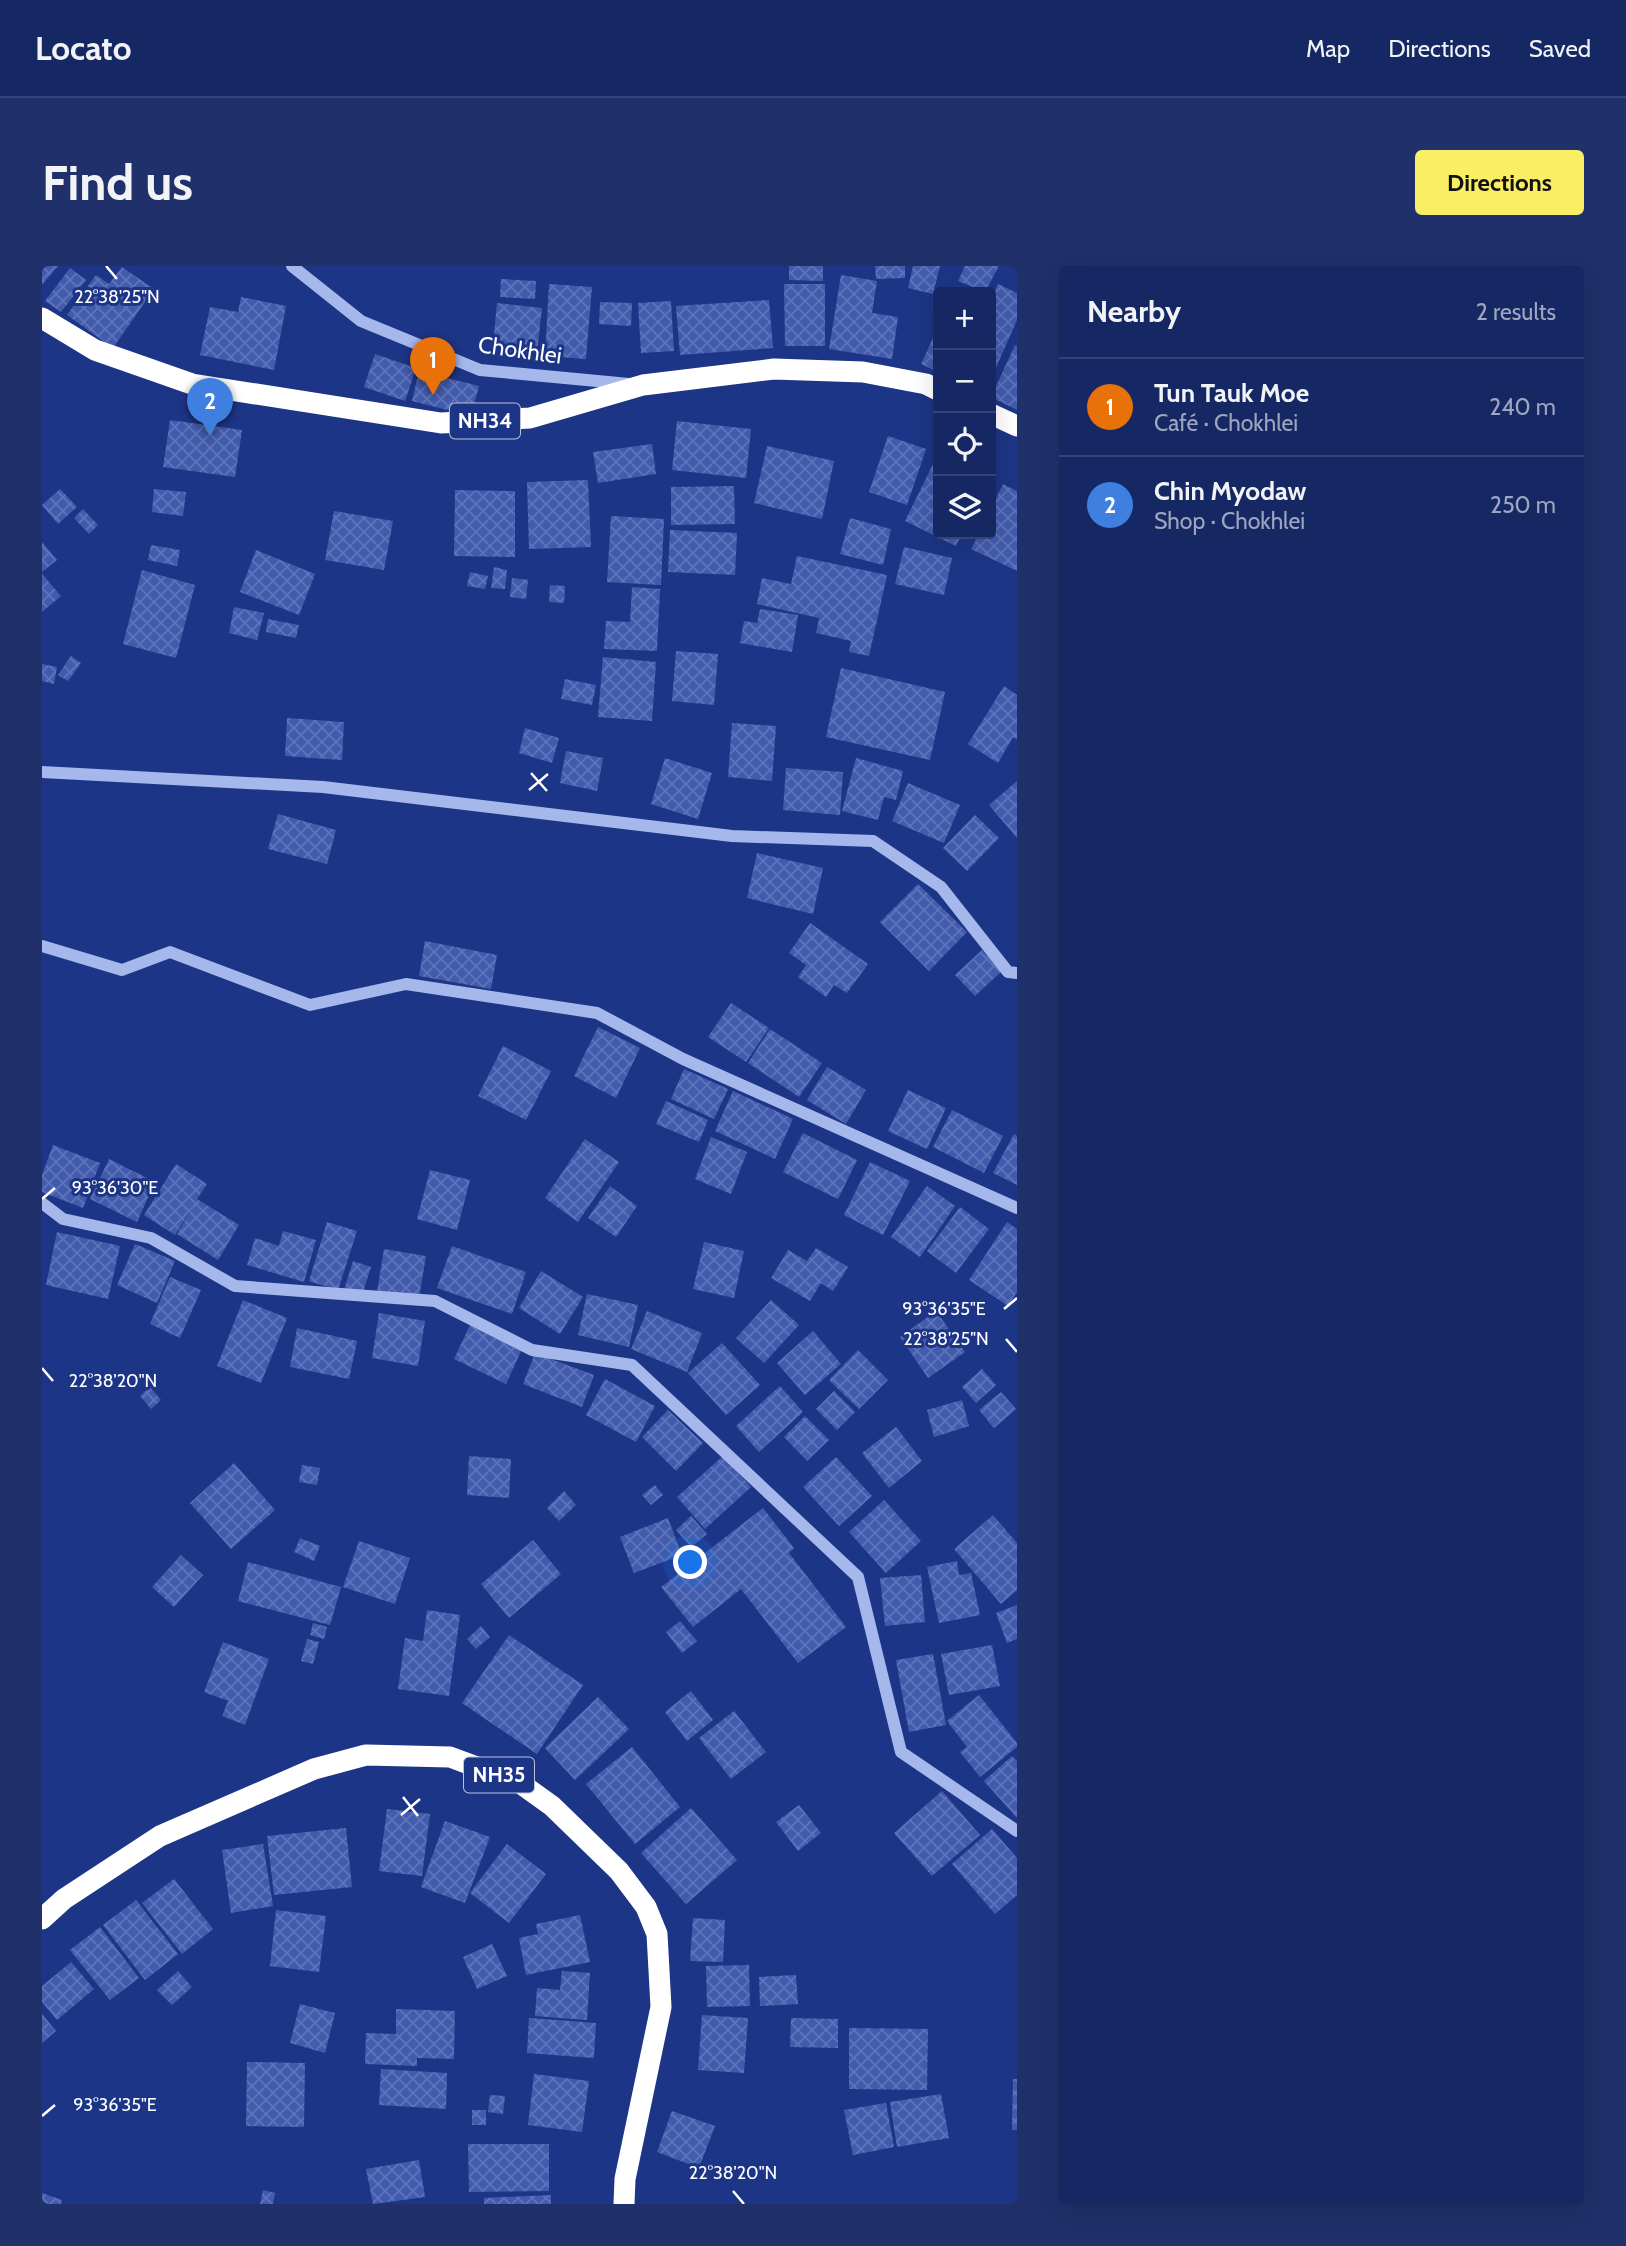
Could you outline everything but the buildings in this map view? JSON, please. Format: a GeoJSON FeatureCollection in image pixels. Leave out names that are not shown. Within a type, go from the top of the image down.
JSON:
{"type":"FeatureCollection","features":[{"type":"Feature","properties":{"kind":"highway","name":"NH34"},"geometry":{"type":"LineString","coordinates":[[42,318],[95,350],[192,384],[441,423],[530,418],[643,385],[774,369],[863,372],[933,388]]}},
{"type":"Feature","properties":{"kind":"highway"},"geometry":{"type":"LineString","coordinates":[[996,416],[1017,426]]}},
{"type":"Feature","properties":{"kind":"highway","name":"NH35"},"geometry":{"type":"LineString","coordinates":[[42,1919],[64,1899],[160,1836],[314,1769],[366,1755],[450,1757],[520,1783],[552,1806],[619,1871],[646,1907],[657,1934],[661,2007],[625,2179],[624,2204]]}},
{"type":"Feature","properties":{"kind":"street","name":"Chokhlei"},"geometry":{"type":"LineString","coordinates":[[292,266],[361,321],[480,370],[643,385]]}},
{"type":"Feature","properties":{"kind":"street"},"geometry":{"type":"LineString","coordinates":[[42,772],[323,787],[732,836],[873,841],[942,887],[1008,972],[1017,973]]}},
{"type":"Feature","properties":{"kind":"street"},"geometry":{"type":"LineString","coordinates":[[42,946],[122,970],[170,952],[310,1005],[406,984],[597,1013],[684,1059],[1017,1208]]}},
{"type":"Feature","properties":{"kind":"street"},"geometry":{"type":"LineString","coordinates":[[42,1203],[63,1219],[151,1238],[235,1286],[435,1301],[532,1350],[632,1365],[858,1577],[901,1752],[1017,1831]]}},
{"type":"Feature","properties":{"kind":"place","name":"Tun Tauk Moe"},"geometry":{"type":"Point","coordinates":[433,395]}},
{"type":"Feature","properties":{"kind":"place","name":"Chin Myodaw"},"geometry":{"type":"Point","coordinates":[210,436]}}]}
